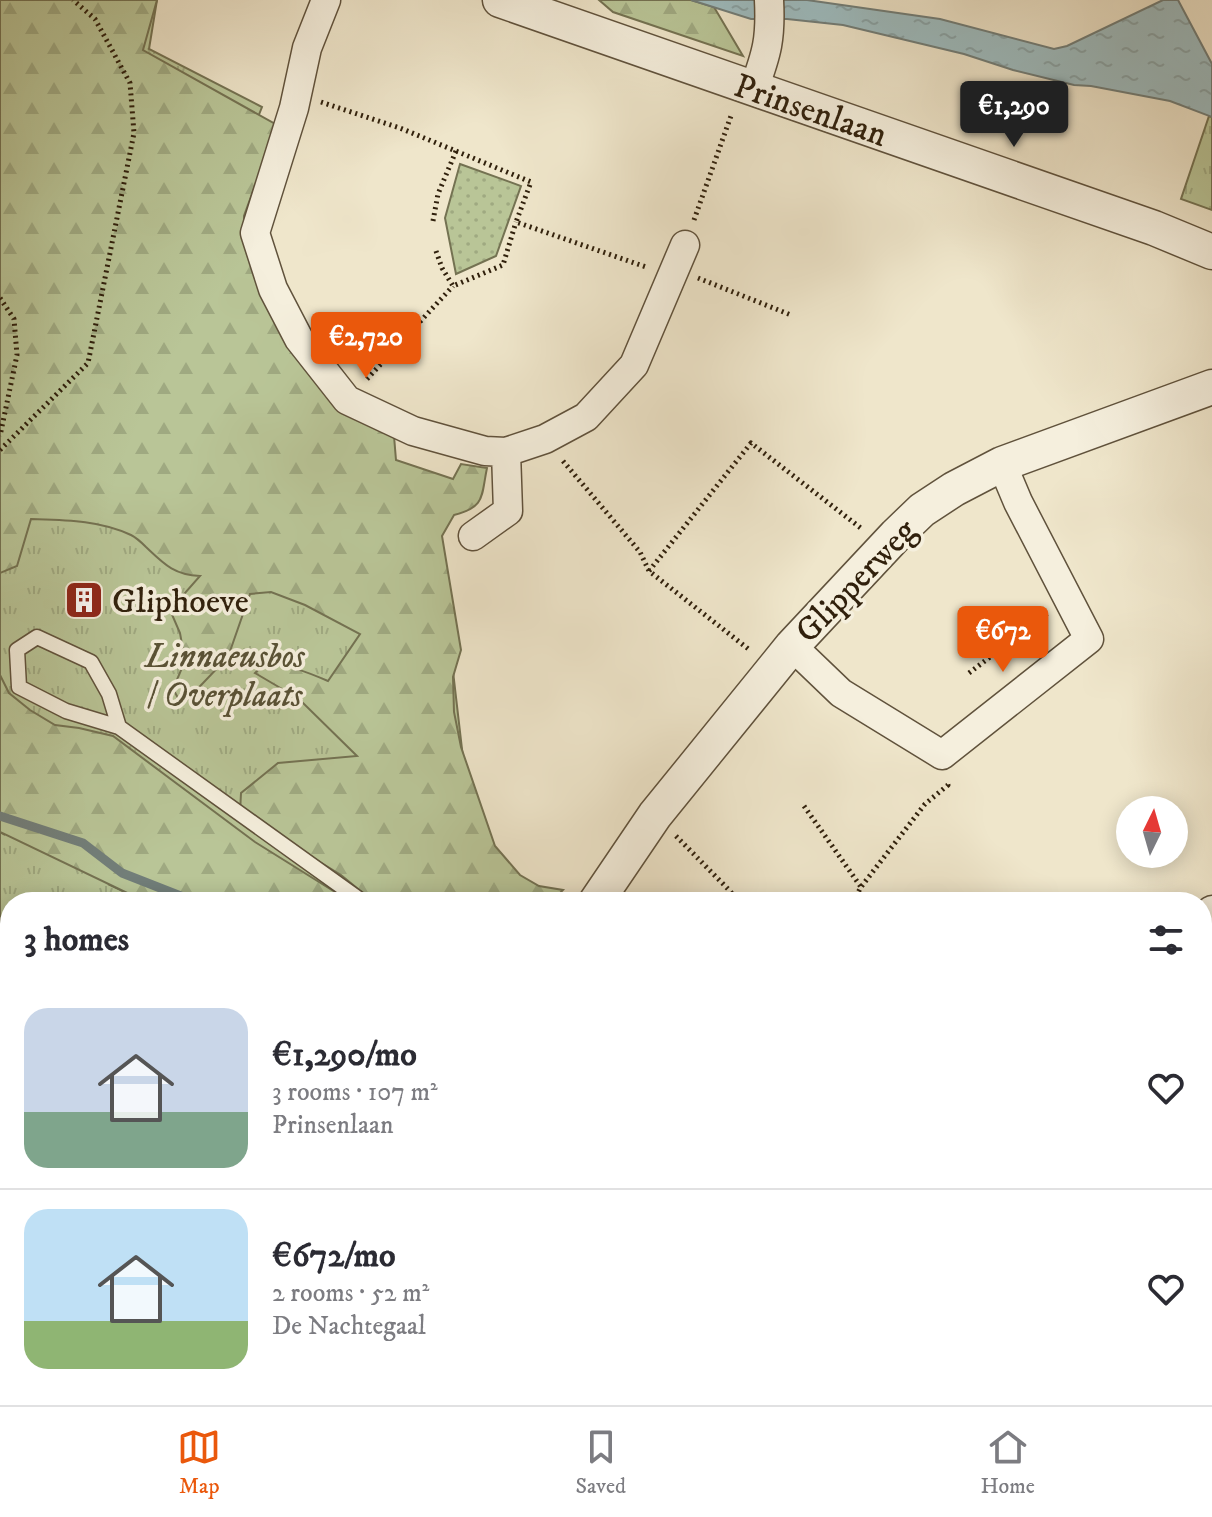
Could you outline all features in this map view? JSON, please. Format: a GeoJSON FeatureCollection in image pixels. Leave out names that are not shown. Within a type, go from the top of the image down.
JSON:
{"type":"FeatureCollection","features":[{"type":"Feature","properties":{"kind":"street"},"geometry":{"type":"LineString","coordinates":[[326,0],[307,48],[297,96],[255,233],[273,289],[299,339],[347,400],[413,431],[485,451],[506,452],[545,439],[586,417],[634,365],[678,263]]}},
{"type":"Feature","properties":{"kind":"street","name":"Prinsenlaan"},"geometry":{"type":"LineString","coordinates":[[500,0],[555,9],[754,88],[1154,228],[1212,252]]}},
{"type":"Feature","properties":{"kind":"street"},"geometry":{"type":"LineString","coordinates":[[754,88],[767,52],[771,28],[769,0]]}},
{"type":"Feature","properties":{"kind":"street","name":"Glipperweg"},"geometry":{"type":"LineString","coordinates":[[603,892],[655,815],[783,657],[922,510],[1002,464],[1212,387]]}},
{"type":"Feature","properties":{"kind":"street"},"geometry":{"type":"LineString","coordinates":[[473,536],[508,511],[506,452]]}},
{"type":"Feature","properties":{"kind":"street"},"geometry":{"type":"LineString","coordinates":[[783,657],[942,755],[1089,639],[1018,502],[1002,464]]}},
{"type":"Feature","properties":{"kind":"lane"},"geometry":{"type":"LineString","coordinates":[[119,727],[109,694],[91,662],[37,637],[17,650],[19,687],[66,711],[119,727],[349,892]]}},
{"type":"Feature","properties":{"kind":"path"},"geometry":{"type":"LineString","coordinates":[[0,450],[88,363],[134,133],[130,83],[95,19],[73,0]]}},
{"type":"Feature","properties":{"kind":"path"},"geometry":{"type":"LineString","coordinates":[[678,263],[732,113],[754,88]]}},
{"type":"Feature","properties":{"kind":"path"},"geometry":{"type":"LineString","coordinates":[[297,96],[325,102],[400,128],[531,182],[503,265],[453,286],[347,400]]}},
{"type":"Feature","properties":{"kind":"path"},"geometry":{"type":"LineString","coordinates":[[433,221],[438,194],[456,151]]}},
{"type":"Feature","properties":{"kind":"path"},"geometry":{"type":"LineString","coordinates":[[516,222],[678,263],[791,315]]}},
{"type":"Feature","properties":{"kind":"path"},"geometry":{"type":"LineString","coordinates":[[436,251],[453,286]]}},
{"type":"Feature","properties":{"kind":"path"},"geometry":{"type":"LineString","coordinates":[[0,298],[14,319],[17,355],[0,436]]}},
{"type":"Feature","properties":{"kind":"path"},"geometry":{"type":"LineString","coordinates":[[545,439],[640,552],[649,571],[783,657]]}},
{"type":"Feature","properties":{"kind":"path"},"geometry":{"type":"LineString","coordinates":[[649,571],[751,443],[884,547]]}},
{"type":"Feature","properties":{"kind":"path"},"geometry":{"type":"LineString","coordinates":[[969,673],[1068,598]]}},
{"type":"Feature","properties":{"kind":"path"},"geometry":{"type":"LineString","coordinates":[[858,892],[925,804],[948,785],[942,755]]}},
{"type":"Feature","properties":{"kind":"path"},"geometry":{"type":"LineString","coordinates":[[804,806],[861,887]]}},
{"type":"Feature","properties":{"kind":"path"},"geometry":{"type":"LineString","coordinates":[[655,815],[731,892]]}},
{"type":"Feature","properties":{"kind":"green space","name":"Linnaeusbos / Overplaats"},"geometry":{"type":"Polygon","coordinates":[[[0,0],[157,0],[149,49],[262,107],[225,200],[451,654],[468,801],[493,851],[535,892],[132,892],[108,884],[125,892],[0,892],[0,832],[5,835],[0,829],[0,0]]]}},
{"type":"Feature","properties":{"kind":"green space","name":"Linnaeusbos / Overplaats"},"geometry":{"type":"Polygon","coordinates":[[[0,0],[157,0],[143,50],[277,125],[244,216],[245,239],[263,288],[394,436],[396,460],[453,479],[461,464],[487,468],[477,504],[454,515],[442,536],[461,650],[453,677],[454,712],[461,747],[495,846],[520,875],[539,886],[563,890],[362,892],[341,875],[240,813],[241,793],[278,763],[357,756],[299,699],[255,673],[265,664],[273,664],[328,681],[360,634],[305,605],[271,592],[250,594],[228,657],[182,705],[173,689],[185,661],[180,633],[170,610],[200,576],[170,568],[137,539],[119,530],[82,522],[31,519],[17,566],[0,573],[0,0]]]}},
{"type":"Feature","properties":{"kind":"green space"},"geometry":{"type":"Polygon","coordinates":[[[599,0],[691,0],[714,7],[743,56],[613,12],[599,0]]]}},
{"type":"Feature","properties":{"kind":"green space"},"geometry":{"type":"Polygon","coordinates":[[[1209,116],[1212,117],[1212,210],[1181,199],[1209,116]]]}},
{"type":"Feature","properties":{"kind":"green space"},"geometry":{"type":"Polygon","coordinates":[[[460,164],[521,186],[496,256],[456,274],[445,218],[460,164]]]}},
{"type":"Feature","properties":{"kind":"green space"},"geometry":{"type":"Polygon","coordinates":[[[0,675],[9,693],[30,710],[55,725],[113,736],[255,842],[335,892],[125,892],[0,832],[0,675]]]}},
{"type":"Feature","properties":{"kind":"water"},"geometry":{"type":"Polygon","coordinates":[[[691,0],[807,0],[940,19],[1054,49],[1067,46],[1163,0],[1178,0],[1212,64],[1212,117],[1170,101],[1074,85],[843,25],[751,19],[691,0]]]}},
{"type":"Feature","properties":{"kind":"waterway"},"geometry":{"type":"LineString","coordinates":[[0,816],[83,843],[122,873],[170,892]]}},
{"type":"Feature","properties":{"kind":"place","name":"Gliphoeve"},"geometry":{"type":"Point","coordinates":[84,600]}}]}
